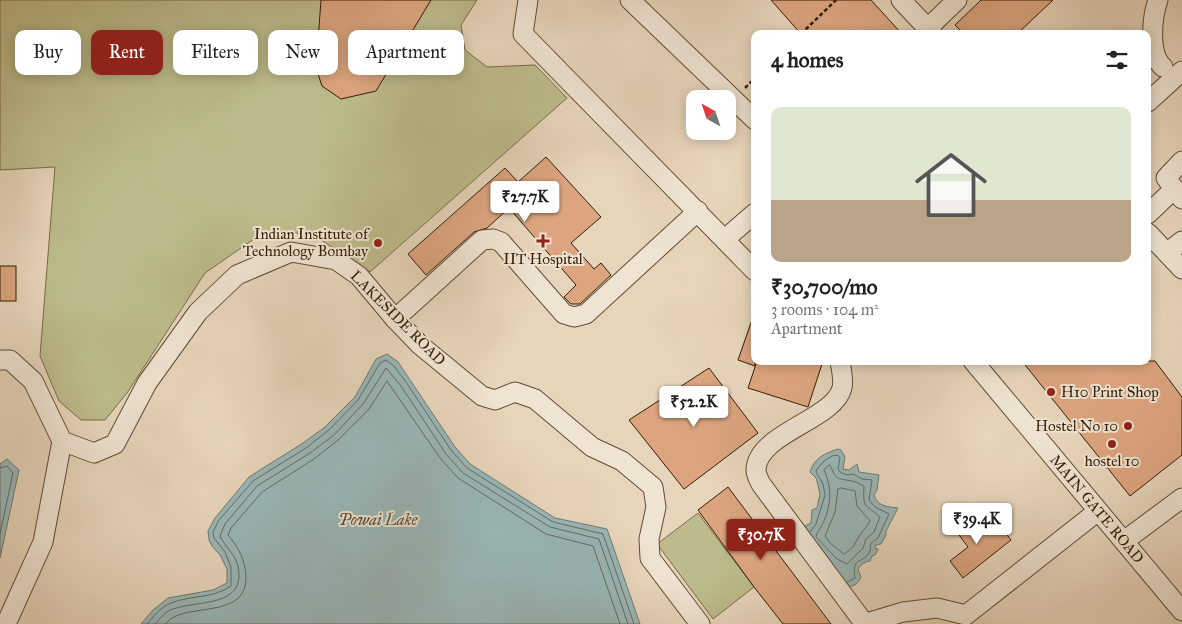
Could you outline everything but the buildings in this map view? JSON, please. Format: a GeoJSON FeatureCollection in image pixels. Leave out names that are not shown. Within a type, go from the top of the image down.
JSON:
{"type":"FeatureCollection","features":[{"type":"Feature","properties":{"kind":"street"},"geometry":{"type":"LineString","coordinates":[[528,0],[523,34],[751,267]]}},
{"type":"Feature","properties":{"kind":"street"},"geometry":{"type":"LineString","coordinates":[[630,0],[751,116]]}},
{"type":"Feature","properties":{"kind":"street"},"geometry":{"type":"LineString","coordinates":[[901,0],[930,30]]}},
{"type":"Feature","properties":{"kind":"street"},"geometry":{"type":"LineString","coordinates":[[932,30],[957,0]]}},
{"type":"Feature","properties":{"kind":"street"},"geometry":{"type":"LineString","coordinates":[[1151,97],[1167,72],[1157,62],[1152,27],[1158,0]]}},
{"type":"Feature","properties":{"kind":"street"},"geometry":{"type":"LineString","coordinates":[[1151,212],[1178,194],[1166,178],[1182,161]]}},
{"type":"Feature","properties":{"kind":"street"},"geometry":{"type":"LineString","coordinates":[[395,319],[482,240],[492,239],[501,242],[564,314],[574,317],[586,314],[698,211]]}},
{"type":"Feature","properties":{"kind":"street"},"geometry":{"type":"LineString","coordinates":[[726,239],[751,217]]}},
{"type":"Feature","properties":{"kind":"street"},"geometry":{"type":"LineString","coordinates":[[1151,236],[1182,269]]}},
{"type":"Feature","properties":{"kind":"street"},"geometry":{"type":"LineString","coordinates":[[1167,253],[1182,241]]}},
{"type":"Feature","properties":{"kind":"street","name":"LAKESIDE ROAD"},"geometry":{"type":"LineString","coordinates":[[62,441],[94,453],[115,444],[147,383],[198,312],[236,274],[291,252],[336,260],[359,276],[395,319],[420,345],[482,396],[495,400],[515,392],[535,399],[592,447],[622,461],[653,487],[656,507],[649,539],[650,558],[700,624]]}},
{"type":"Feature","properties":{"kind":"street"},"geometry":{"type":"LineString","coordinates":[[0,360],[10,360],[33,381],[62,441],[43,542],[6,624]]}},
{"type":"Feature","properties":{"kind":"street"},"geometry":{"type":"LineString","coordinates":[[845,365],[842,388],[831,405],[768,447],[758,461],[756,472],[761,484],[863,624],[903,612],[937,608],[971,620],[1098,511]]}},
{"type":"Feature","properties":{"kind":"street","name":"MAIN GATE ROAD"},"geometry":{"type":"LineString","coordinates":[[976,365],[1182,611]]}},
{"type":"Feature","properties":{"kind":"street"},"geometry":{"type":"LineString","coordinates":[[1124,541],[1182,498]]}},
{"type":"Feature","properties":{"kind":"path"},"geometry":{"type":"LineString","coordinates":[[805,30],[836,0]]}},
{"type":"Feature","properties":{"kind":"shaded area"},"geometry":{"type":"Polygon","coordinates":[[[0,0],[477,0],[461,25],[462,30],[348,30],[348,75],[464,75],[464,44],[465,50],[487,67],[535,65],[567,98],[370,272],[318,238],[296,233],[254,239],[205,273],[127,393],[105,420],[81,420],[59,401],[40,356],[55,167],[0,170],[0,0]]]}},
{"type":"Feature","properties":{"kind":"shaded area"},"geometry":{"type":"Polygon","coordinates":[[[698,513],[754,587],[713,619],[657,544],[698,513]]]}},
{"type":"Feature","properties":{"kind":"water","name":"Powai Lake"},"geometry":{"type":"Polygon","coordinates":[[[387,354],[398,362],[455,447],[470,464],[555,518],[607,529],[640,624],[141,624],[153,610],[168,598],[213,590],[227,583],[227,569],[209,540],[208,531],[215,518],[249,477],[325,427],[355,397],[376,359],[387,354]]]}},
{"type":"Feature","properties":{"kind":"water"},"geometry":{"type":"Polygon","coordinates":[[[838,449],[841,450],[845,457],[843,469],[849,470],[857,464],[859,472],[879,475],[877,490],[874,495],[875,499],[883,505],[898,508],[881,544],[876,545],[875,548],[878,549],[875,555],[872,556],[870,561],[864,563],[859,568],[861,577],[859,581],[850,586],[846,591],[804,529],[805,526],[811,523],[812,510],[817,508],[820,494],[816,478],[810,472],[812,467],[821,457],[838,449]]]}},
{"type":"Feature","properties":{"kind":"water"},"geometry":{"type":"Polygon","coordinates":[[[7,459],[19,470],[0,558],[0,464],[7,459]]]}},
{"type":"Feature","properties":{"kind":"place","name":"IIT Hospital"},"geometry":{"type":"Point","coordinates":[543,241]}},
{"type":"Feature","properties":{"kind":"place","name":"Indian Institute of Technology Bombay"},"geometry":{"type":"Point","coordinates":[378,243]}},
{"type":"Feature","properties":{"kind":"place","name":"H10 Print Shop"},"geometry":{"type":"Point","coordinates":[1051,392]}},
{"type":"Feature","properties":{"kind":"place","name":"Hostel No 10"},"geometry":{"type":"Point","coordinates":[1128,426]}},
{"type":"Feature","properties":{"kind":"place","name":"hostel 10"},"geometry":{"type":"Point","coordinates":[1112,444]}}]}
